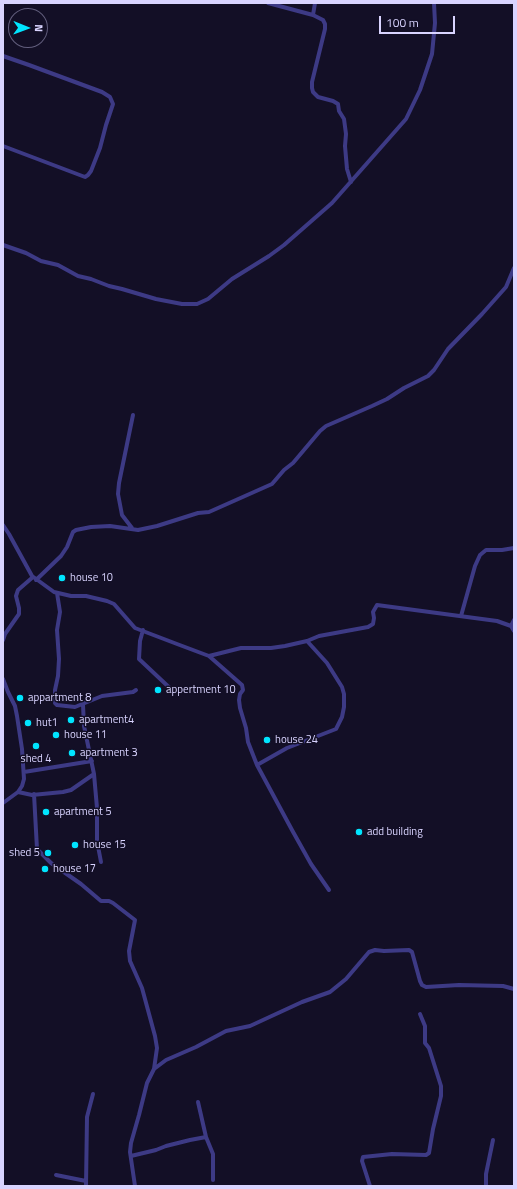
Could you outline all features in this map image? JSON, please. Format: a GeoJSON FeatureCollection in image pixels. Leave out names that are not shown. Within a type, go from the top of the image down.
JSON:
{"type":"FeatureCollection","features":[{"type":"Feature","properties":{"kind":"street"},"geometry":{"type":"LineString","coordinates":[[268,3],[313,15],[322,20],[325,24],[312,82],[313,92],[318,97],[338,104],[339,111],[344,119],[347,169],[351,182]]}},
{"type":"Feature","properties":{"kind":"street"},"geometry":{"type":"LineString","coordinates":[[313,15],[315,3]]}},
{"type":"Feature","properties":{"kind":"street"},"geometry":{"type":"LineString","coordinates":[[3,245],[26,253],[41,261],[58,265],[78,276],[109,286],[122,288],[164,302],[197,304],[208,299],[232,279],[284,246],[332,203],[389,140],[409,115],[420,90],[432,54],[435,23],[434,3]]}},
{"type":"Feature","properties":{"kind":"street"},"geometry":{"type":"LineString","coordinates":[[3,56],[30,64],[102,92],[110,97],[113,104],[100,148],[88,175],[85,176],[3,146]]}},
{"type":"Feature","properties":{"kind":"street"},"geometry":{"type":"LineString","coordinates":[[3,640],[5,634],[19,614],[16,596],[18,590],[35,579],[61,556],[67,547],[73,532],[92,527],[110,526],[138,530],[157,526],[198,513],[210,512],[272,484],[326,426],[387,399],[404,388],[428,376],[448,349],[506,287],[514,268]]}},
{"type":"Feature","properties":{"kind":"street"},"geometry":{"type":"LineString","coordinates":[[132,528],[122,515],[118,494],[118,483],[133,415]]}},
{"type":"Feature","properties":{"kind":"street"},"geometry":{"type":"LineString","coordinates":[[3,526],[35,579],[54,592],[71,596],[86,596],[114,604],[136,628],[210,656],[242,685],[243,690],[240,694],[239,700],[240,708],[246,728],[248,742],[257,765],[307,857],[329,890]]}},
{"type":"Feature","properties":{"kind":"street"},"geometry":{"type":"LineString","coordinates":[[461,616],[475,566],[480,555],[486,550],[514,548]]}},
{"type":"Feature","properties":{"kind":"street"},"geometry":{"type":"LineString","coordinates":[[57,593],[60,612],[57,630],[59,659],[55,703],[75,707],[102,696],[133,692],[136,690]]}},
{"type":"Feature","properties":{"kind":"street"},"geometry":{"type":"LineString","coordinates":[[210,656],[232,649],[271,648],[307,642],[319,636],[368,626],[373,624],[373,612],[377,605],[497,621],[511,626],[514,631]]}},
{"type":"Feature","properties":{"kind":"street"},"geometry":{"type":"LineString","coordinates":[[511,626],[514,620]]}},
{"type":"Feature","properties":{"kind":"street"},"geometry":{"type":"LineString","coordinates":[[143,630],[138,659],[173,691]]}},
{"type":"Feature","properties":{"kind":"street"},"geometry":{"type":"LineString","coordinates":[[257,765],[287,748],[336,729],[342,717],[344,694],[342,687],[327,663],[307,642]]}},
{"type":"Feature","properties":{"kind":"street"},"geometry":{"type":"LineString","coordinates":[[3,679],[15,706],[24,772],[22,786],[18,792],[3,803]]}},
{"type":"Feature","properties":{"kind":"street"},"geometry":{"type":"LineString","coordinates":[[83,705],[84,726],[94,774],[97,808],[97,841],[102,862]]}},
{"type":"Feature","properties":{"kind":"street"},"geometry":{"type":"LineString","coordinates":[[24,772],[92,761]]}},
{"type":"Feature","properties":{"kind":"street"},"geometry":{"type":"LineString","coordinates":[[18,792],[52,794],[71,790],[94,774]]}},
{"type":"Feature","properties":{"kind":"street"},"geometry":{"type":"LineString","coordinates":[[34,794],[37,848],[51,863],[82,884],[101,901],[107,900],[114,902],[135,920],[129,951],[130,961],[142,988],[155,1036],[157,1048],[154,1069]]}},
{"type":"Feature","properties":{"kind":"street"},"geometry":{"type":"LineString","coordinates":[[135,1186],[130,1156],[131,1144],[143,1094],[148,1079],[154,1069],[166,1060],[196,1047],[226,1031],[250,1026],[302,1002],[330,992],[346,979],[369,952],[375,950],[409,950],[412,952],[420,981],[422,985],[426,987],[459,985],[503,986],[514,989]]}},
{"type":"Feature","properties":{"kind":"street"},"geometry":{"type":"LineString","coordinates":[[370,1186],[362,1161],[363,1157],[392,1154],[426,1155],[429,1153],[441,1096],[441,1086],[426,1043],[425,1026],[420,1014]]}},
{"type":"Feature","properties":{"kind":"street"},"geometry":{"type":"LineString","coordinates":[[86,1186],[87,1118],[94,1094]]}},
{"type":"Feature","properties":{"kind":"street"},"geometry":{"type":"LineString","coordinates":[[198,1102],[206,1137],[212,1154],[213,1180]]}},
{"type":"Feature","properties":{"kind":"street"},"geometry":{"type":"LineString","coordinates":[[130,1156],[184,1141],[206,1137]]}},
{"type":"Feature","properties":{"kind":"street"},"geometry":{"type":"LineString","coordinates":[[486,1186],[486,1174],[492,1140]]}},
{"type":"Feature","properties":{"kind":"street"},"geometry":{"type":"LineString","coordinates":[[56,1175],[86,1181]]}},
{"type":"Feature","properties":{"kind":"place","name":"house 10"},"geometry":{"type":"Point","coordinates":[62,578]}},
{"type":"Feature","properties":{"kind":"place","name":"appertment 10"},"geometry":{"type":"Point","coordinates":[158,690]}},
{"type":"Feature","properties":{"kind":"place","name":"appartment 8"},"geometry":{"type":"Point","coordinates":[20,698]}},
{"type":"Feature","properties":{"kind":"place","name":"apartment4"},"geometry":{"type":"Point","coordinates":[71,720]}},
{"type":"Feature","properties":{"kind":"place","name":"hut1"},"geometry":{"type":"Point","coordinates":[28,723]}},
{"type":"Feature","properties":{"kind":"place","name":"house 11"},"geometry":{"type":"Point","coordinates":[56,735]}},
{"type":"Feature","properties":{"kind":"place","name":"house 24"},"geometry":{"type":"Point","coordinates":[267,740]}},
{"type":"Feature","properties":{"kind":"place","name":"shed 4"},"geometry":{"type":"Point","coordinates":[36,746]}},
{"type":"Feature","properties":{"kind":"place","name":"apartment 3"},"geometry":{"type":"Point","coordinates":[72,753]}},
{"type":"Feature","properties":{"kind":"place","name":"apartment 5"},"geometry":{"type":"Point","coordinates":[46,812]}},
{"type":"Feature","properties":{"kind":"place","name":"add building"},"geometry":{"type":"Point","coordinates":[359,832]}},
{"type":"Feature","properties":{"kind":"place","name":"house 15"},"geometry":{"type":"Point","coordinates":[75,845]}},
{"type":"Feature","properties":{"kind":"place","name":"shed 5"},"geometry":{"type":"Point","coordinates":[48,853]}},
{"type":"Feature","properties":{"kind":"place","name":"house 17"},"geometry":{"type":"Point","coordinates":[45,869]}}]}
